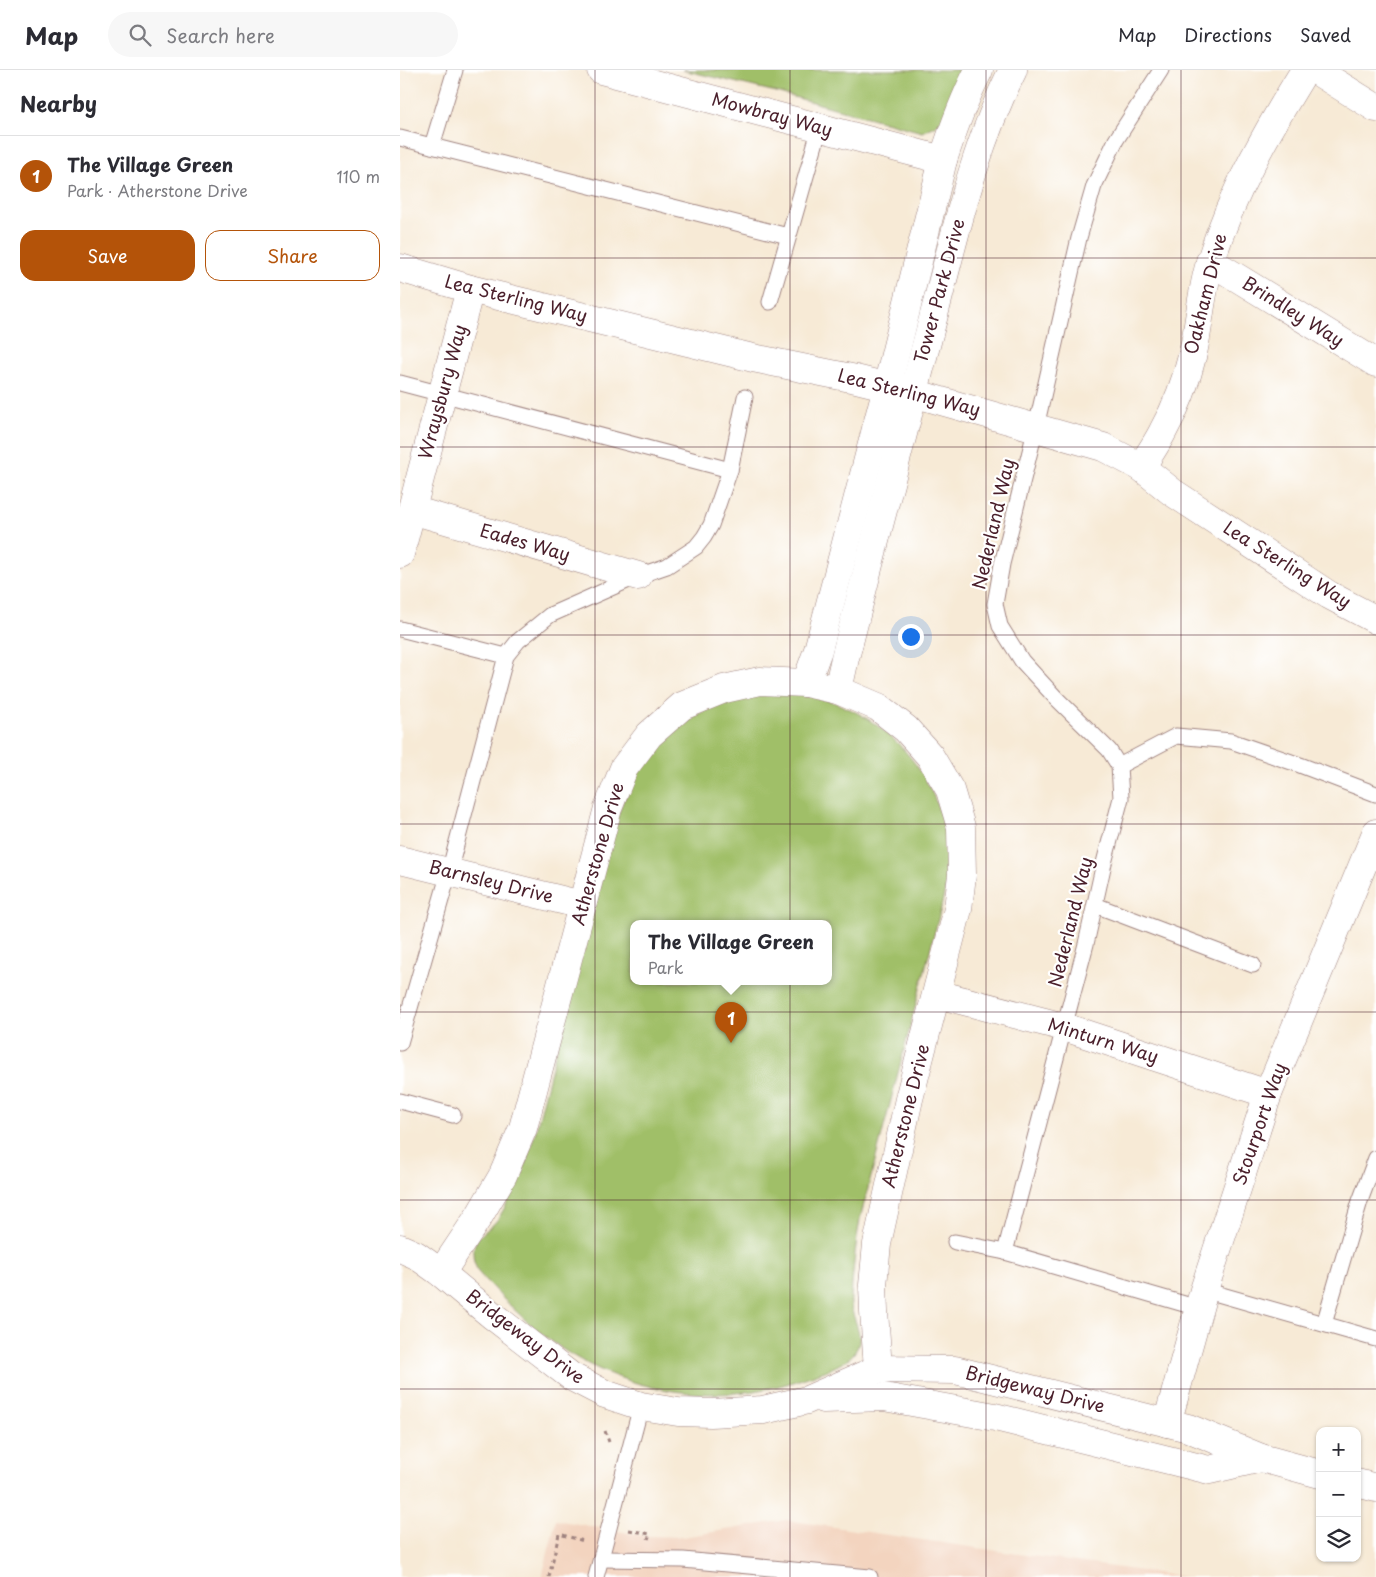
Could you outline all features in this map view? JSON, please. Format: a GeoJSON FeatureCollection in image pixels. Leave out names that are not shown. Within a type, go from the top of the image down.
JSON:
{"type":"FeatureCollection","features":[{"type":"Feature","properties":{"kind":"street","name":"Mowbray Way"},"geometry":{"type":"LineString","coordinates":[[605,70],[944,160]]}},
{"type":"Feature","properties":{"kind":"street","name":"Tower Park Drive"},"geometry":{"type":"LineString","coordinates":[[806,683],[818,650],[944,160],[952,132],[979,70]]}},
{"type":"Feature","properties":{"kind":"street","name":"Tower Park Drive"},"geometry":{"type":"LineString","coordinates":[[838,690],[913,393],[973,169],[988,126],[1012,70]]}},
{"type":"Feature","properties":{"kind":"street","name":"Oakham Drive"},"geometry":{"type":"LineString","coordinates":[[1141,467],[1164,431],[1182,389],[1193,354],[1210,261],[1226,216],[1250,165],[1304,70]]}},
{"type":"Feature","properties":{"kind":"street"},"geometry":{"type":"LineString","coordinates":[[1315,70],[1376,108]]}},
{"type":"Feature","properties":{"kind":"street","name":"Brindley Way"},"geometry":{"type":"LineString","coordinates":[[1210,261],[1376,363]]}},
{"type":"Feature","properties":{"kind":"street","name":"Lea Sterling Way"},"geometry":{"type":"LineString","coordinates":[[400,268],[470,289],[753,358],[913,393],[1103,447],[1141,467],[1172,492],[1329,595],[1376,620]]}},
{"type":"Feature","properties":{"kind":"street","name":"Wraysbury Way"},"geometry":{"type":"LineString","coordinates":[[400,554],[470,289]]}},
{"type":"Feature","properties":{"kind":"street","name":"Eades Way"},"geometry":{"type":"LineString","coordinates":[[412,510],[638,576]]}},
{"type":"Feature","properties":{"kind":"street","name":"Atherstone Drive"},"geometry":{"type":"LineString","coordinates":[[441,1273],[480,1216],[503,1175],[523,1128],[608,808],[624,768],[649,735],[682,706],[724,689],[760,681],[806,683],[838,690],[878,707],[906,730],[930,756],[950,790],[961,827],[962,875],[958,909],[909,1099],[877,1244],[873,1285],[878,1369]]}},
{"type":"Feature","properties":{"kind":"street","name":"Stourport Way"},"geometry":{"type":"LineString","coordinates":[[1167,1424],[1201,1299],[1268,1094],[1376,833]]}},
{"type":"Feature","properties":{"kind":"street","name":"Barnsley Drive"},"geometry":{"type":"LineString","coordinates":[[400,860],[582,905]]}},
{"type":"Feature","properties":{"kind":"street","name":"Minturn Way"},"geometry":{"type":"LineString","coordinates":[[937,994],[1064,1027],[1268,1094]]}},
{"type":"Feature","properties":{"kind":"street","name":"Bridgeway Drive"},"geometry":{"type":"LineString","coordinates":[[400,1248],[416,1255],[441,1273],[572,1377],[605,1394],[641,1406],[678,1412],[711,1413],[763,1410],[806,1400],[878,1369],[955,1370],[1188,1428],[1261,1458],[1316,1473]]}},
{"type":"Feature","properties":{"kind":"street","name":"Bridgeway Drive"},"geometry":{"type":"LineString","coordinates":[[806,1400],[884,1397],[949,1408],[995,1416],[1209,1470],[1261,1458]]}},
{"type":"Feature","properties":{"kind":"street"},"geometry":{"type":"LineString","coordinates":[[1361,1485],[1376,1488]]}},
{"type":"Feature","properties":{"kind":"lane"},"geometry":{"type":"LineString","coordinates":[[432,146],[454,70]]}},
{"type":"Feature","properties":{"kind":"lane","name":"Nederland Way"},"geometry":{"type":"LineString","coordinates":[[1005,1252],[1086,944],[1121,798],[1118,766],[1109,750],[1056,698],[1022,661],[1000,626],[995,604],[1079,238],[1094,186],[1116,140],[1161,70]]}},
{"type":"Feature","properties":{"kind":"lane"},"geometry":{"type":"LineString","coordinates":[[770,302],[820,127]]}},
{"type":"Feature","properties":{"kind":"lane"},"geometry":{"type":"LineString","coordinates":[[400,138],[788,236]]}},
{"type":"Feature","properties":{"kind":"lane"},"geometry":{"type":"LineString","coordinates":[[400,383],[730,470]]}},
{"type":"Feature","properties":{"kind":"lane"},"geometry":{"type":"LineString","coordinates":[[400,1043],[449,872],[506,656],[518,641],[550,616],[638,576],[667,566],[696,547],[711,525],[730,470],[745,397]]}},
{"type":"Feature","properties":{"kind":"lane"},"geometry":{"type":"LineString","coordinates":[[400,629],[506,656]]}},
{"type":"Feature","properties":{"kind":"lane"},"geometry":{"type":"LineString","coordinates":[[1118,766],[1176,736],[1222,740],[1231,741],[1300,765],[1376,794]]}},
{"type":"Feature","properties":{"kind":"lane"},"geometry":{"type":"LineString","coordinates":[[1095,904],[1253,965]]}},
{"type":"Feature","properties":{"kind":"lane"},"geometry":{"type":"LineString","coordinates":[[400,1101],[453,1116]]}},
{"type":"Feature","properties":{"kind":"lane"},"geometry":{"type":"LineString","coordinates":[[1324,1324],[1360,1201],[1376,1158]]}},
{"type":"Feature","properties":{"kind":"lane"},"geometry":{"type":"LineString","coordinates":[[955,1242],[1005,1252],[1201,1299],[1324,1324],[1376,1339]]}},
{"type":"Feature","properties":{"kind":"lane"},"geometry":{"type":"LineString","coordinates":[[596,1577],[641,1406]]}},
{"type":"Feature","properties":{"kind":"lane"},"geometry":{"type":"LineString","coordinates":[[601,1559],[683,1560],[870,1577]]}},
{"type":"Feature","properties":{"kind":"path"},"geometry":{"type":"LineString","coordinates":[[605,1431],[611,1446]]}},
{"type":"Feature","properties":{"kind":"path"},"geometry":{"type":"LineString","coordinates":[[625,1526],[630,1530],[650,1534],[644,1559]]}},
{"type":"Feature","properties":{"kind":"path"},"geometry":{"type":"LineString","coordinates":[[548,1577],[559,1534],[585,1541],[587,1534]]}},
{"type":"Feature","properties":{"kind":"shaded area"},"geometry":{"type":"Polygon","coordinates":[[[556,1520],[645,1536],[683,1537],[786,1520],[1186,1577],[542,1577],[556,1520]]]}},
{"type":"Feature","properties":{"kind":"green space"},"geometry":{"type":"Polygon","coordinates":[[[683,70],[968,70],[948,119],[922,132],[772,91],[683,70]]]}},
{"type":"Feature","properties":{"kind":"green space"},"geometry":{"type":"Polygon","coordinates":[[[763,694],[806,695],[848,708],[874,723],[896,742],[915,764],[930,788],[941,815],[946,844],[947,874],[941,908],[860,1219],[851,1301],[859,1336],[857,1347],[854,1353],[843,1363],[793,1382],[763,1390],[700,1394],[638,1383],[608,1373],[580,1360],[544,1336],[506,1301],[479,1273],[474,1263],[473,1252],[477,1240],[498,1219],[510,1198],[536,1130],[610,838],[630,782],[659,742],[676,728],[717,705],[763,694]]]}},
{"type":"Feature","properties":{"kind":"place","name":"The Village Green"},"geometry":{"type":"Point","coordinates":[731,1043]}}]}
